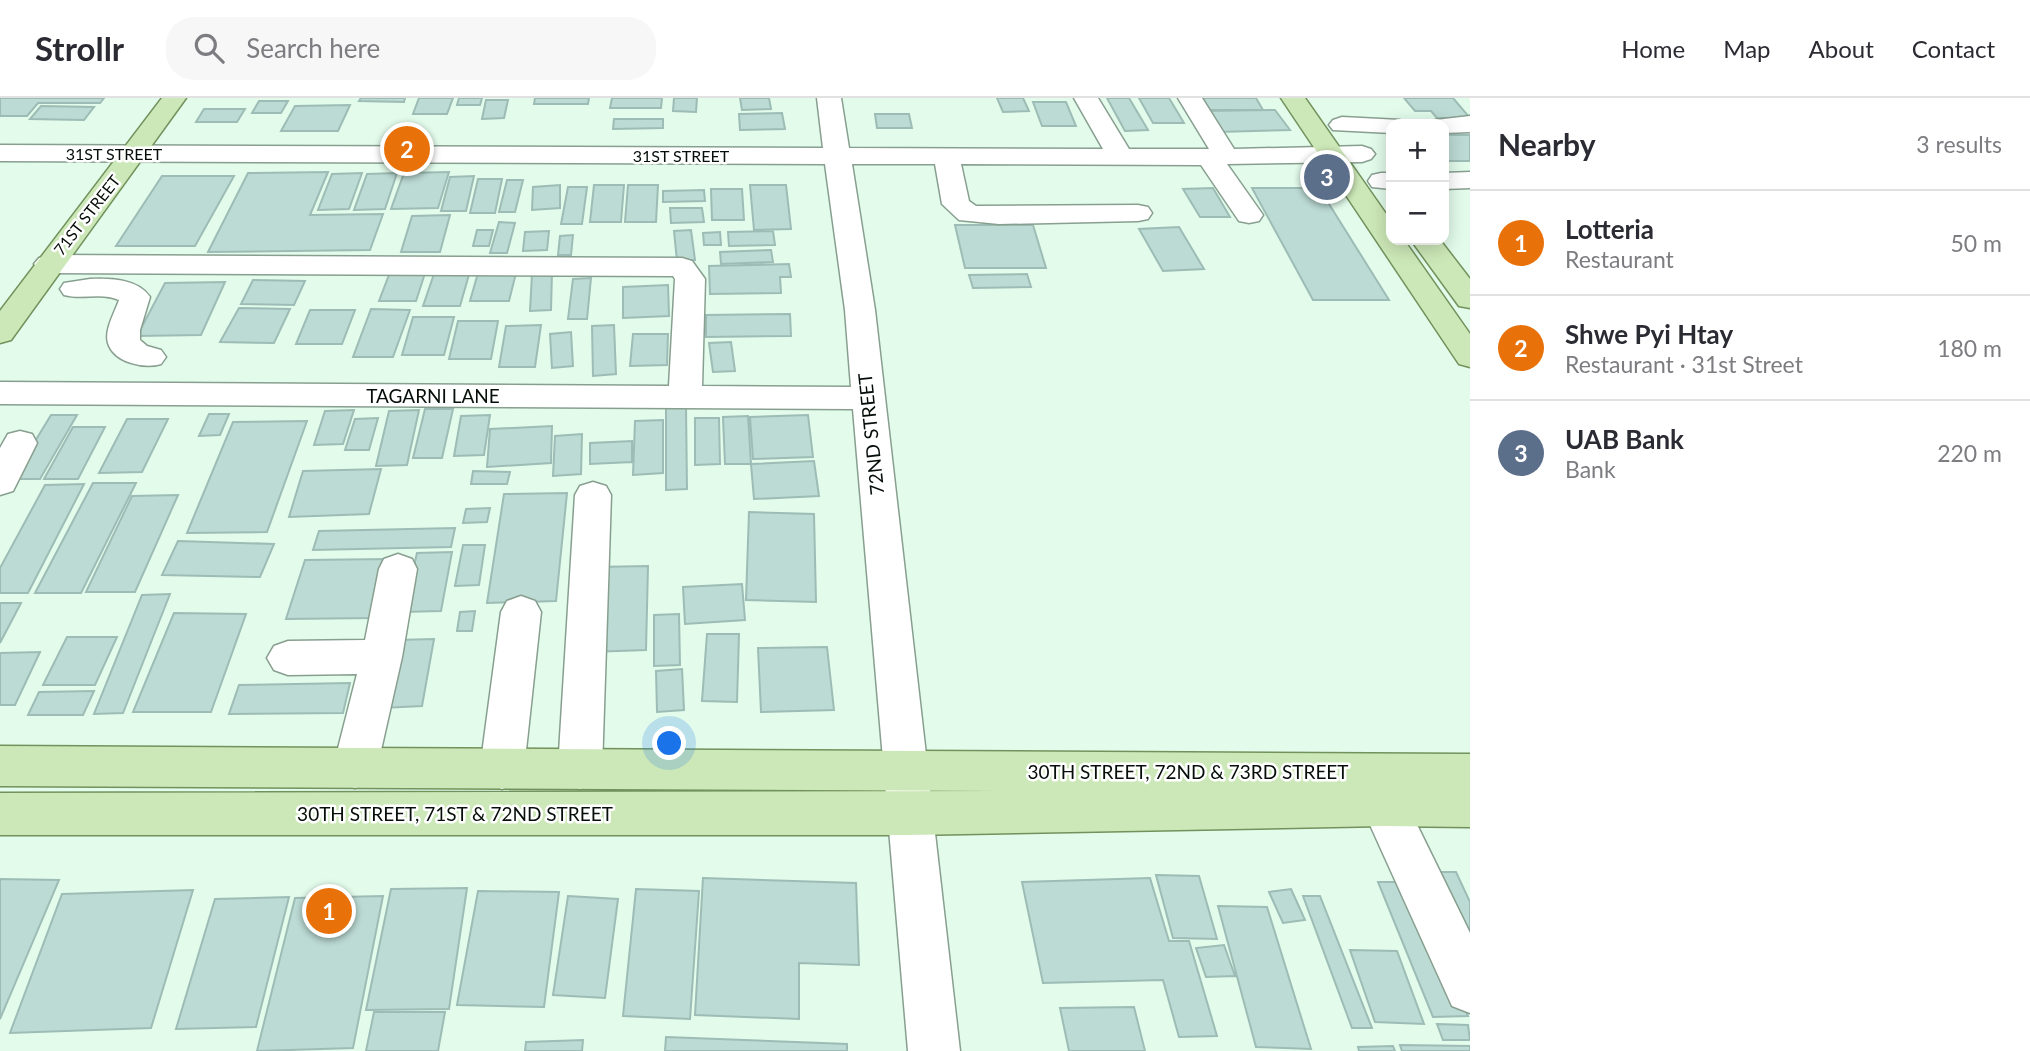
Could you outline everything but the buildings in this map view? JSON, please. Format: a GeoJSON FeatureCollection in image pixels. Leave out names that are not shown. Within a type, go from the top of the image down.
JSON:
{"type":"FeatureCollection","features":[{"type":"Feature","properties":{"kind":"main road","name":"71ST STREET"},"geometry":{"type":"LineString","coordinates":[[0,333],[174,98]]}},
{"type":"Feature","properties":{"kind":"main road"},"geometry":{"type":"LineString","coordinates":[[1293,98],[1470,357]]}},
{"type":"Feature","properties":{"kind":"main road"},"geometry":{"type":"LineString","coordinates":[[1322,98],[1386,184]]}},
{"type":"Feature","properties":{"kind":"main road"},"geometry":{"type":"LineString","coordinates":[[1429,245],[1470,299]]}},
{"type":"Feature","properties":{"kind":"main road"},"geometry":{"type":"LineString","coordinates":[[0,766],[580,769],[908,792]]}},
{"type":"Feature","properties":{"kind":"main road","name":"30TH STREET, 72ND & 73RD STREET"},"geometry":{"type":"LineString","coordinates":[[908,792],[1470,774]]}},
{"type":"Feature","properties":{"kind":"main road","name":"30TH STREET, 72ND & 73RD STREET"},"geometry":{"type":"LineString","coordinates":[[908,792],[1470,806]]}},
{"type":"Feature","properties":{"kind":"main road","name":"30TH STREET, 71ST & 72ND STREET"},"geometry":{"type":"LineString","coordinates":[[0,814],[908,792]]}},
{"type":"Feature","properties":{"kind":"street","name":"72ND STREET"},"geometry":{"type":"LineString","coordinates":[[829,98],[860,310],[934,1051]]}},
{"type":"Feature","properties":{"kind":"street"},"geometry":{"type":"LineString","coordinates":[[1086,98],[1120,156]]}},
{"type":"Feature","properties":{"kind":"street"},"geometry":{"type":"LineString","coordinates":[[1190,98],[1249,215]]}},
{"type":"Feature","properties":{"kind":"street"},"geometry":{"type":"LineString","coordinates":[[1449,125],[1470,124]]}},
{"type":"Feature","properties":{"kind":"street"},"geometry":{"type":"LineString","coordinates":[[1342,125],[1386,125]]}},
{"type":"Feature","properties":{"kind":"street","name":"31ST STREET"},"geometry":{"type":"LineString","coordinates":[[0,153],[837,156],[1362,154]]}},
{"type":"Feature","properties":{"kind":"street"},"geometry":{"type":"LineString","coordinates":[[946,156],[956,204],[969,214],[999,216],[1138,213]]}},
{"type":"Feature","properties":{"kind":"street"},"geometry":{"type":"LineString","coordinates":[[1449,181],[1470,180]]}},
{"type":"Feature","properties":{"kind":"street"},"geometry":{"type":"LineString","coordinates":[[49,264],[682,267],[690,279],[685,397]]}},
{"type":"Feature","properties":{"kind":"street"},"geometry":{"type":"LineString","coordinates":[[31,290],[111,287],[127,291],[135,297],[124,330],[124,343],[136,353],[150,357]]}},
{"type":"Feature","properties":{"kind":"street","name":"TAGARNI LANE"},"geometry":{"type":"LineString","coordinates":[[0,393],[867,398]]}},
{"type":"Feature","properties":{"kind":"street"},"geometry":{"type":"LineString","coordinates":[[0,482],[20,443]]}},
{"type":"Feature","properties":{"kind":"street"},"geometry":{"type":"LineString","coordinates":[[580,769],[593,495]]}},
{"type":"Feature","properties":{"kind":"street"},"geometry":{"type":"LineString","coordinates":[[355,768],[383,657],[398,569]]}},
{"type":"Feature","properties":{"kind":"street"},"geometry":{"type":"LineString","coordinates":[[502,769],[521,612]]}},
{"type":"Feature","properties":{"kind":"street"},"geometry":{"type":"LineString","coordinates":[[288,658],[383,657]]}},
{"type":"Feature","properties":{"kind":"street"},"geometry":{"type":"LineString","coordinates":[[1384,805],[1470,988]]}},
{"type":"Feature","properties":{"kind":"place","name":"Shwe Pyi Htay"},"geometry":{"type":"Point","coordinates":[407,149]}},
{"type":"Feature","properties":{"kind":"place","name":"UAB Bank"},"geometry":{"type":"Point","coordinates":[1327,177]}},
{"type":"Feature","properties":{"kind":"place","name":"Lotteria"},"geometry":{"type":"Point","coordinates":[329,911]}}]}
